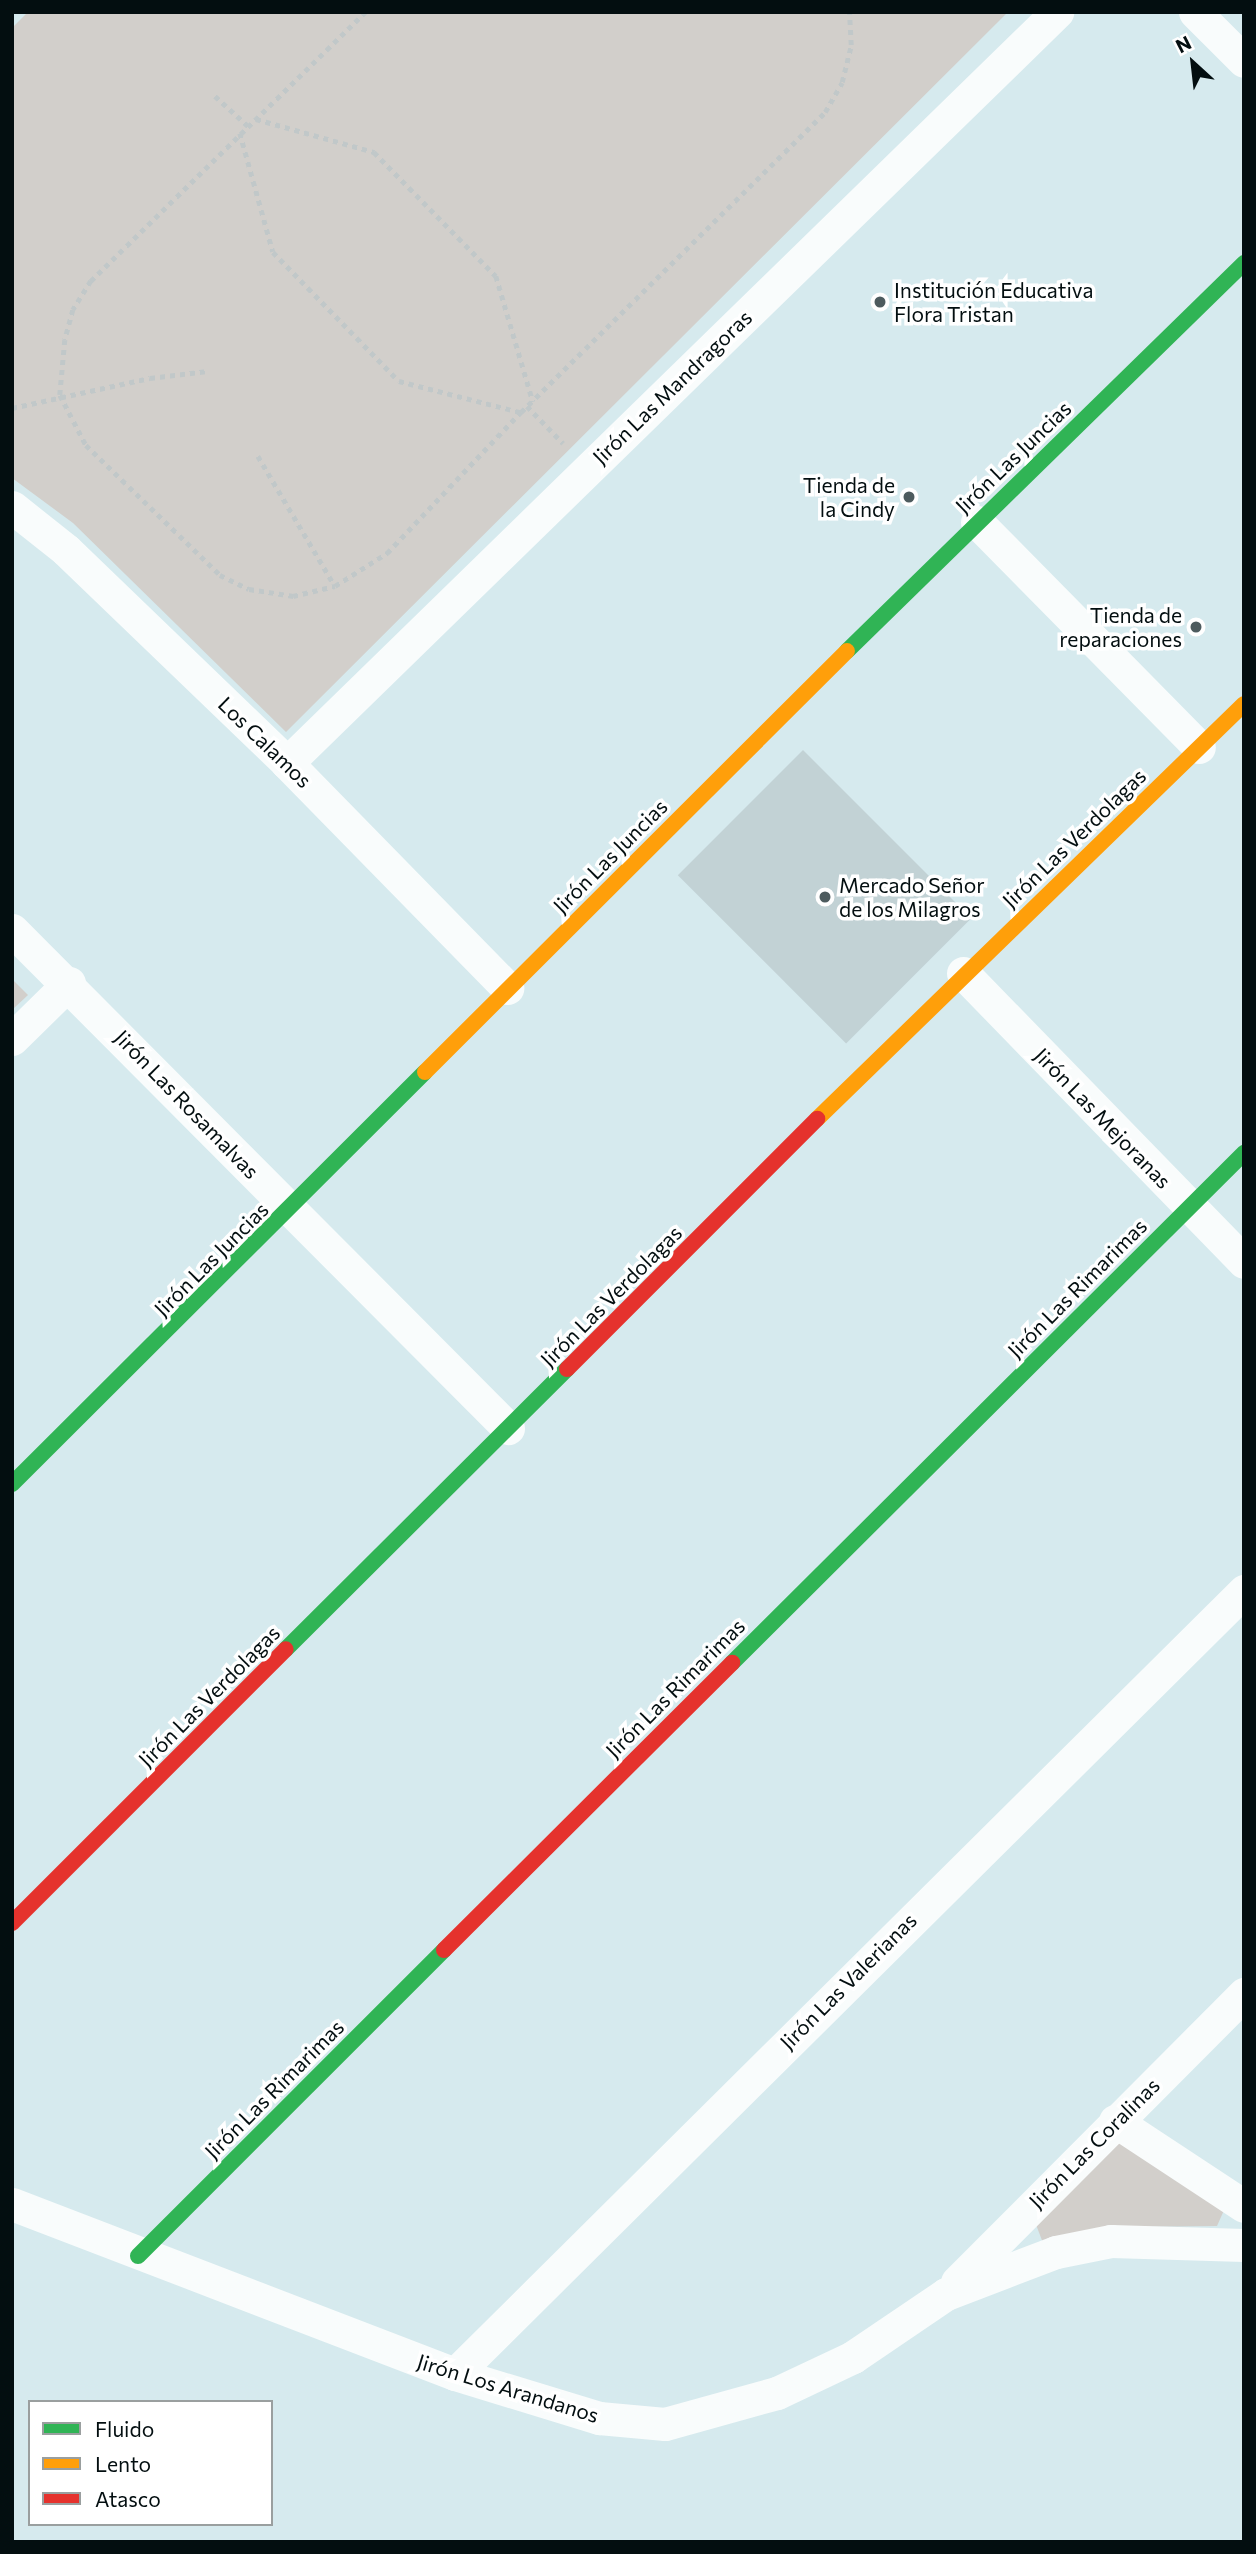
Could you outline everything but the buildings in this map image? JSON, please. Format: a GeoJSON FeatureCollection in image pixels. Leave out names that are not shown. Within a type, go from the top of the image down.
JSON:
{"type":"FeatureCollection","features":[{"type":"Feature","properties":{"kind":"street","name":"Jirón Las Mandragoras"},"geometry":{"type":"LineString","coordinates":[[287,762],[1057,12]]}},
{"type":"Feature","properties":{"kind":"street"},"geometry":{"type":"LineString","coordinates":[[1195,12],[1244,61]]}},
{"type":"Feature","properties":{"kind":"street","name":"Jirón Las Juncias"},"geometry":{"type":"LineString","coordinates":[[12,1484],[290,1210],[507,988],[977,522],[1244,263]]}},
{"type":"Feature","properties":{"kind":"street","name":"Los Calamos"},"geometry":{"type":"LineString","coordinates":[[12,507],[66,550],[287,762],[507,988]]}},
{"type":"Feature","properties":{"kind":"street"},"geometry":{"type":"LineString","coordinates":[[977,522],[1199,747]]}},
{"type":"Feature","properties":{"kind":"street","name":"Jirón Las Verdolagas"},"geometry":{"type":"LineString","coordinates":[[12,1923],[963,973],[1244,704]]}},
{"type":"Feature","properties":{"kind":"street","name":"Jirón Las Rosamalvas"},"geometry":{"type":"LineString","coordinates":[[12,930],[69,983],[290,1210],[508,1427]]}},
{"type":"Feature","properties":{"kind":"street","name":"Jirón Las Mejoranas"},"geometry":{"type":"LineString","coordinates":[[963,973],[1244,1262]]}},
{"type":"Feature","properties":{"kind":"street"},"geometry":{"type":"LineString","coordinates":[[12,1039],[69,983]]}},
{"type":"Feature","properties":{"kind":"street","name":"Jirón Las Rimarimas"},"geometry":{"type":"LineString","coordinates":[[138,2256],[1244,1153]]}},
{"type":"Feature","properties":{"kind":"street","name":"Jirón Las Valerianas"},"geometry":{"type":"LineString","coordinates":[[455,2374],[1244,1591]]}},
{"type":"Feature","properties":{"kind":"street","name":"Jirón Las Coralinas"},"geometry":{"type":"LineString","coordinates":[[946,2294],[1244,1994]]}},
{"type":"Feature","properties":{"kind":"street"},"geometry":{"type":"LineString","coordinates":[[1115,2121],[1244,2206]]}},
{"type":"Feature","properties":{"kind":"street","name":"Jirón Los Arandanos"},"geometry":{"type":"LineString","coordinates":[[12,2204],[138,2256],[455,2374],[599,2418],[665,2424],[777,2393],[853,2357],[946,2294],[1056,2252],[1111,2241],[1244,2245]]}},
{"type":"Feature","properties":{"kind":"path"},"geometry":{"type":"LineString","coordinates":[[366,12],[240,132],[91,281],[73,310],[65,340],[60,395],[86,445],[220,575],[249,589],[293,596],[335,586],[387,553],[521,412],[825,112],[842,82],[851,45],[849,12]]}},
{"type":"Feature","properties":{"kind":"path"},"geometry":{"type":"LineString","coordinates":[[215,96],[248,125]]}},
{"type":"Feature","properties":{"kind":"path"},"geometry":{"type":"LineString","coordinates":[[255,119],[374,152],[496,276],[533,401]]}},
{"type":"Feature","properties":{"kind":"path"},"geometry":{"type":"LineString","coordinates":[[240,132],[273,252],[400,381],[521,412]]}},
{"type":"Feature","properties":{"kind":"path"},"geometry":{"type":"LineString","coordinates":[[12,408],[60,395],[208,371]]}},
{"type":"Feature","properties":{"kind":"path"},"geometry":{"type":"LineString","coordinates":[[527,406],[566,447]]}},
{"type":"Feature","properties":{"kind":"path"},"geometry":{"type":"LineString","coordinates":[[258,456],[335,586]]}},
{"type":"Feature","properties":{"kind":"shaded area"},"geometry":{"type":"Polygon","coordinates":[[[28,12],[1008,12],[286,732],[73,523],[12,478],[12,28],[28,12]]]}},
{"type":"Feature","properties":{"kind":"shaded area"},"geometry":{"type":"Polygon","coordinates":[[[12,979],[28,995],[12,1010],[12,979]]]}},
{"type":"Feature","properties":{"kind":"shaded area"},"geometry":{"type":"Polygon","coordinates":[[[1119,2143],[1225,2208],[1217,2226],[1128,2227],[1043,2243],[1035,2222],[1119,2143]]]}},
{"type":"Feature","properties":{"kind":"traffic: fast"},"geometry":{"type":"LineString","coordinates":[[847,651],[1244,263]]}},
{"type":"Feature","properties":{"kind":"traffic: fast"},"geometry":{"type":"LineString","coordinates":[[12,1484],[425,1072]]}},
{"type":"Feature","properties":{"kind":"traffic: fast"},"geometry":{"type":"LineString","coordinates":[[732,1663],[1244,1153]]}},
{"type":"Feature","properties":{"kind":"traffic: fast"},"geometry":{"type":"LineString","coordinates":[[286,1649],[567,1369]]}},
{"type":"Feature","properties":{"kind":"traffic: fast"},"geometry":{"type":"LineString","coordinates":[[138,2256],[444,1950]]}},
{"type":"Feature","properties":{"kind":"traffic: slow"},"geometry":{"type":"LineString","coordinates":[[425,1072],[847,651]]}},
{"type":"Feature","properties":{"kind":"traffic: slow"},"geometry":{"type":"LineString","coordinates":[[817,1119],[1244,704]]}},
{"type":"Feature","properties":{"kind":"traffic: jam"},"geometry":{"type":"LineString","coordinates":[[567,1369],[817,1119]]}},
{"type":"Feature","properties":{"kind":"traffic: jam"},"geometry":{"type":"LineString","coordinates":[[12,1923],[286,1649]]}},
{"type":"Feature","properties":{"kind":"traffic: jam"},"geometry":{"type":"LineString","coordinates":[[444,1950],[732,1663]]}},
{"type":"Feature","properties":{"kind":"place","name":"Institución Educativa Flora Tristan"},"geometry":{"type":"Point","coordinates":[880,302]}},
{"type":"Feature","properties":{"kind":"place","name":"Tienda de la Cindy"},"geometry":{"type":"Point","coordinates":[909,497]}},
{"type":"Feature","properties":{"kind":"place","name":"Tienda de reparaciones"},"geometry":{"type":"Point","coordinates":[1196,627]}},
{"type":"Feature","properties":{"kind":"place","name":"Mercado Señor de los Milagros"},"geometry":{"type":"Point","coordinates":[825,897]}}]}
